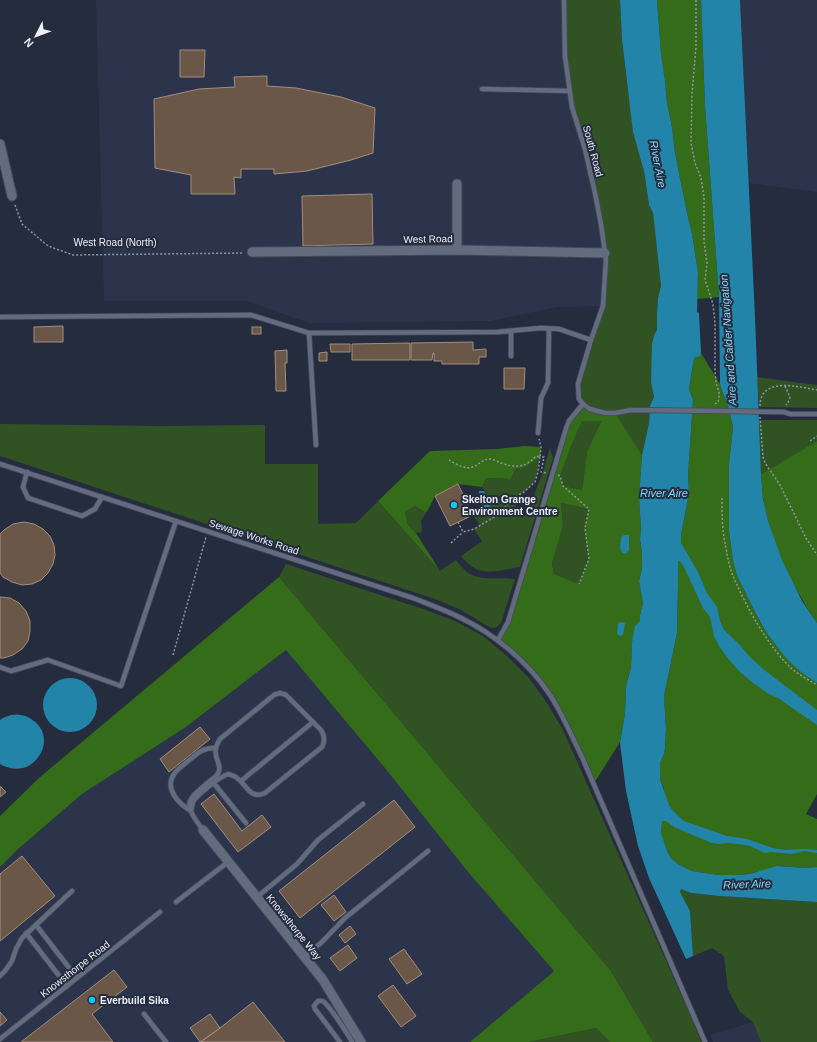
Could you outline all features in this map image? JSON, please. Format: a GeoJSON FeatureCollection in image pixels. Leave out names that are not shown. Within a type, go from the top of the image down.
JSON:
{"type":"FeatureCollection","features":[{"type":"Feature","properties":{"kind":"street"},"geometry":{"type":"LineString","coordinates":[[0,144],[12,196]]}},
{"type":"Feature","properties":{"kind":"street"},"geometry":{"type":"LineString","coordinates":[[457,184],[457,250]]}},
{"type":"Feature","properties":{"kind":"street","name":"West Road"},"geometry":{"type":"LineString","coordinates":[[252,252],[457,250],[605,253]]}},
{"type":"Feature","properties":{"kind":"street","name":"Knowsthorpe Way"},"geometry":{"type":"LineString","coordinates":[[203,830],[323,980],[361,1042]]}},
{"type":"Feature","properties":{"kind":"lane","name":"South Road"},"geometry":{"type":"LineString","coordinates":[[564,0],[566,56],[572,107],[595,193],[606,260],[603,306],[578,384],[579,399],[583,404]]}},
{"type":"Feature","properties":{"kind":"lane"},"geometry":{"type":"LineString","coordinates":[[482,89],[570,91]]}},
{"type":"Feature","properties":{"kind":"lane"},"geometry":{"type":"LineString","coordinates":[[0,317],[251,315],[309,333],[490,332],[541,328],[559,329],[591,340]]}},
{"type":"Feature","properties":{"kind":"lane"},"geometry":{"type":"LineString","coordinates":[[538,433],[541,398],[548,383],[550,329]]}},
{"type":"Feature","properties":{"kind":"lane"},"geometry":{"type":"LineString","coordinates":[[511,331],[511,356]]}},
{"type":"Feature","properties":{"kind":"lane"},"geometry":{"type":"LineString","coordinates":[[309,333],[316,445]]}},
{"type":"Feature","properties":{"kind":"lane"},"geometry":{"type":"LineString","coordinates":[[498,640],[508,622],[566,429],[569,421],[583,404],[590,410],[605,413],[631,410],[784,412],[790,414],[817,414]]}},
{"type":"Feature","properties":{"kind":"lane","name":"Sewage Works Road"},"geometry":{"type":"LineString","coordinates":[[0,464],[412,598],[461,618],[498,640],[524,663],[548,692],[562,715],[582,757],[705,1042]]}},
{"type":"Feature","properties":{"kind":"lane"},"geometry":{"type":"LineString","coordinates":[[27,472],[23,487],[28,498],[82,516],[95,509],[102,497]]}},
{"type":"Feature","properties":{"kind":"lane"},"geometry":{"type":"LineString","coordinates":[[0,667],[11,671],[48,660],[122,686],[176,521]]}},
{"type":"Feature","properties":{"kind":"lane"},"geometry":{"type":"LineString","coordinates":[[203,830],[193,817],[191,811],[196,798],[218,775],[220,767],[215,757],[215,748],[220,739],[277,694],[286,695],[321,730],[323,734],[324,743],[322,747],[265,793],[252,793],[233,775],[228,774],[212,782]]}},
{"type":"Feature","properties":{"kind":"lane"},"geometry":{"type":"LineString","coordinates":[[241,781],[313,722]]}},
{"type":"Feature","properties":{"kind":"lane"},"geometry":{"type":"LineString","coordinates":[[191,811],[183,806],[171,789],[173,775],[178,769],[198,753],[209,748],[215,748]]}},
{"type":"Feature","properties":{"kind":"lane"},"geometry":{"type":"LineString","coordinates":[[212,782],[246,823]]}},
{"type":"Feature","properties":{"kind":"lane"},"geometry":{"type":"LineString","coordinates":[[256,897],[297,864],[318,840],[364,804]]}},
{"type":"Feature","properties":{"kind":"lane"},"geometry":{"type":"LineString","coordinates":[[304,957],[322,942],[345,918],[428,850]]}},
{"type":"Feature","properties":{"kind":"lane"},"geometry":{"type":"LineString","coordinates":[[176,902],[228,862]]}},
{"type":"Feature","properties":{"kind":"lane"},"geometry":{"type":"LineString","coordinates":[[0,976],[12,961],[16,949],[26,933],[72,891]]}},
{"type":"Feature","properties":{"kind":"lane","name":"Knowsthorpe Road"},"geometry":{"type":"LineString","coordinates":[[0,1039],[160,912]]}},
{"type":"Feature","properties":{"kind":"lane"},"geometry":{"type":"LineString","coordinates":[[36,925],[77,978]]}},
{"type":"Feature","properties":{"kind":"lane"},"geometry":{"type":"LineString","coordinates":[[26,933],[67,986]]}},
{"type":"Feature","properties":{"kind":"lane"},"geometry":{"type":"LineString","coordinates":[[340,1042],[315,1009],[314,1006],[318,1001],[325,1003],[352,1042]]}},
{"type":"Feature","properties":{"kind":"lane"},"geometry":{"type":"LineString","coordinates":[[144,1014],[166,1042]]}},
{"type":"Feature","properties":{"kind":"path"},"geometry":{"type":"LineString","coordinates":[[696,0],[696,47],[692,93],[691,143],[695,163],[701,178],[704,197],[704,242],[707,263],[705,280],[713,304],[715,323],[715,369],[719,398],[718,402],[713,405]]}},
{"type":"Feature","properties":{"kind":"path","name":"West Road (North)"},"geometry":{"type":"LineString","coordinates":[[12,196],[22,224],[48,246],[73,255],[252,252]]}},
{"type":"Feature","properties":{"kind":"path"},"geometry":{"type":"LineString","coordinates":[[785,386],[790,397],[788,403]]}},
{"type":"Feature","properties":{"kind":"path"},"geometry":{"type":"LineString","coordinates":[[760,408],[761,396],[771,387],[785,386],[817,390]]}},
{"type":"Feature","properties":{"kind":"path"},"geometry":{"type":"LineString","coordinates":[[760,415],[763,457],[765,463],[780,485],[806,538],[817,555]]}},
{"type":"Feature","properties":{"kind":"path"},"geometry":{"type":"LineString","coordinates":[[451,543],[463,532],[474,529],[498,514],[515,496],[524,492],[535,482],[538,472],[541,447],[538,433]]}},
{"type":"Feature","properties":{"kind":"path"},"geometry":{"type":"LineString","coordinates":[[810,441],[817,436]]}},
{"type":"Feature","properties":{"kind":"path"},"geometry":{"type":"LineString","coordinates":[[449,460],[463,467],[473,468],[483,460],[490,458],[514,466],[524,466],[536,456],[544,457],[541,472],[560,476],[563,486],[589,509],[584,528],[589,559],[579,584]]}},
{"type":"Feature","properties":{"kind":"path"},"geometry":{"type":"LineString","coordinates":[[722,498],[724,542],[732,574],[746,602],[760,628],[788,665],[807,680],[817,685]]}},
{"type":"Feature","properties":{"kind":"path"},"geometry":{"type":"LineString","coordinates":[[458,522],[463,532]]}},
{"type":"Feature","properties":{"kind":"path"},"geometry":{"type":"LineString","coordinates":[[174,655],[208,531]]}},
{"type":"Feature","properties":{"kind":"shaded area"},"geometry":{"type":"Polygon","coordinates":[[[96,0],[572,0],[610,266],[603,306],[557,307],[490,321],[309,323],[247,301],[104,301],[96,0]]]}},
{"type":"Feature","properties":{"kind":"shaded area"},"geometry":{"type":"Polygon","coordinates":[[[740,0],[817,0],[817,192],[749,183],[740,0]]]}},
{"type":"Feature","properties":{"kind":"shaded area"},"geometry":{"type":"Polygon","coordinates":[[[286,650],[384,767],[468,872],[554,971],[470,1042],[0,1042],[0,867],[17,850],[82,794],[186,727],[286,650]]]}},
{"type":"Feature","properties":{"kind":"shaded area"},"geometry":{"type":"Polygon","coordinates":[[[753,1022],[761,1042],[713,1042],[710,1035],[753,1022]]]}},
{"type":"Feature","properties":{"kind":"green space"},"geometry":{"type":"Polygon","coordinates":[[[564,0],[620,0],[622,40],[627,85],[644,171],[649,205],[653,213],[661,286],[658,298],[657,330],[654,335],[651,383],[654,397],[650,406],[649,423],[642,455],[615,414],[605,413],[583,404],[578,392],[603,306],[606,260],[595,193],[572,107],[565,56],[564,0]]]}},
{"type":"Feature","properties":{"kind":"green space"},"geometry":{"type":"Polygon","coordinates":[[[657,0],[701,0],[705,106],[719,297],[697,299],[698,272],[667,103],[657,0]]]}},
{"type":"Feature","properties":{"kind":"green space"},"geometry":{"type":"Polygon","coordinates":[[[701,353],[720,384],[728,405],[733,427],[729,464],[729,531],[733,561],[737,576],[766,632],[778,648],[817,683],[817,794],[806,814],[817,819],[817,867],[807,868],[777,866],[742,875],[718,875],[692,871],[678,864],[671,858],[661,833],[664,789],[660,779],[660,763],[664,754],[666,729],[664,696],[677,633],[677,566],[689,493],[688,475],[693,400],[689,389],[694,358],[699,356],[701,353]]]}},
{"type":"Feature","properties":{"kind":"green space"},"geometry":{"type":"Polygon","coordinates":[[[757,377],[817,385],[817,408],[759,407],[757,377]]]}},
{"type":"Feature","properties":{"kind":"green space"},"geometry":{"type":"Polygon","coordinates":[[[583,404],[590,409],[615,413],[642,455],[639,498],[642,569],[639,581],[643,604],[640,622],[632,642],[631,667],[626,686],[625,713],[620,742],[593,785],[582,757],[548,692],[524,663],[498,640],[508,622],[566,429],[583,404]],[[582,421],[560,476],[563,486],[582,490],[587,452],[601,421],[582,421]],[[561,503],[563,526],[552,563],[554,574],[579,584],[589,559],[585,528],[589,509],[561,503]]]}},
{"type":"Feature","properties":{"kind":"green space"},"geometry":{"type":"Polygon","coordinates":[[[759,420],[817,420],[817,441],[761,474],[759,420]]]}},
{"type":"Feature","properties":{"kind":"green space"},"geometry":{"type":"Polygon","coordinates":[[[582,421],[601,421],[587,452],[582,490],[563,486],[560,476],[582,421]]]}},
{"type":"Feature","properties":{"kind":"green space"},"geometry":{"type":"Polygon","coordinates":[[[0,424],[162,426],[265,425],[265,464],[318,464],[318,524],[356,523],[378,501],[440,571],[456,560],[466,571],[475,576],[515,579],[501,623],[497,627],[492,628],[461,610],[435,599],[0,456],[0,424]]]}},
{"type":"Feature","properties":{"kind":"green space"},"geometry":{"type":"Polygon","coordinates":[[[817,441],[817,623],[799,594],[783,563],[766,514],[761,474],[817,441]]]}},
{"type":"Feature","properties":{"kind":"green space"},"geometry":{"type":"Polygon","coordinates":[[[524,446],[541,447],[540,457],[529,465],[515,469],[511,479],[486,478],[482,487],[458,484],[435,496],[426,513],[415,506],[405,512],[408,525],[416,533],[440,571],[378,501],[430,451],[497,449],[524,446]]]}},
{"type":"Feature","properties":{"kind":"green space"},"geometry":{"type":"Polygon","coordinates":[[[550,448],[553,458],[520,567],[492,572],[481,571],[474,568],[461,556],[482,541],[474,529],[480,525],[474,517],[478,510],[486,510],[483,498],[486,493],[482,487],[486,478],[511,479],[515,469],[529,465],[540,457],[538,471],[534,481],[527,489],[515,497],[517,516],[529,508],[543,472],[550,448]]]}},
{"type":"Feature","properties":{"kind":"green space"},"geometry":{"type":"Polygon","coordinates":[[[561,503],[589,509],[585,528],[589,559],[579,584],[554,574],[552,563],[563,526],[561,503]]]}},
{"type":"Feature","properties":{"kind":"green space"},"geometry":{"type":"Polygon","coordinates":[[[415,506],[426,513],[421,521],[422,532],[416,533],[408,525],[405,512],[415,506]]]}},
{"type":"Feature","properties":{"kind":"green space"},"geometry":{"type":"Polygon","coordinates":[[[286,564],[455,621],[483,636],[507,656],[529,678],[547,703],[563,730],[701,1042],[653,1042],[611,971],[279,577],[286,564]]]}},
{"type":"Feature","properties":{"kind":"green space"},"geometry":{"type":"Polygon","coordinates":[[[279,577],[611,971],[653,1042],[610,1042],[596,1028],[529,1042],[470,1042],[554,971],[468,872],[384,767],[286,650],[186,727],[82,794],[17,850],[0,867],[0,816],[40,777],[279,577]]]}},
{"type":"Feature","properties":{"kind":"green space"},"geometry":{"type":"Polygon","coordinates":[[[681,889],[691,893],[719,896],[817,902],[817,1042],[761,1042],[753,1022],[740,1012],[728,990],[724,956],[712,948],[693,956],[690,911],[680,892],[681,889]]]}},
{"type":"Feature","properties":{"kind":"green space"},"geometry":{"type":"Polygon","coordinates":[[[596,1028],[610,1042],[529,1042],[596,1028]]]}},
{"type":"Feature","properties":{"kind":"water","name":"River Aire"},"geometry":{"type":"Polygon","coordinates":[[[620,0],[657,0],[667,103],[698,272],[697,312],[699,313],[701,353],[700,356],[694,358],[689,389],[693,400],[688,475],[689,493],[681,535],[681,543],[698,572],[707,593],[717,607],[720,621],[724,630],[763,669],[817,710],[817,725],[753,683],[740,672],[719,646],[714,636],[710,617],[703,608],[685,569],[680,561],[678,561],[677,633],[664,696],[666,729],[665,748],[660,763],[660,779],[669,805],[684,821],[727,836],[747,839],[773,848],[785,850],[817,850],[817,853],[804,851],[792,854],[772,852],[765,853],[750,846],[728,843],[712,843],[674,827],[666,821],[662,821],[661,833],[671,858],[678,864],[692,871],[718,875],[742,875],[777,866],[807,868],[817,867],[817,902],[719,896],[691,893],[681,889],[680,892],[690,911],[693,956],[686,959],[649,878],[638,846],[626,791],[620,743],[625,713],[626,686],[631,667],[632,642],[635,626],[640,621],[643,604],[639,581],[642,569],[642,553],[640,539],[641,529],[639,498],[642,455],[649,423],[650,406],[654,397],[651,383],[652,344],[657,330],[658,298],[661,286],[653,213],[649,205],[644,171],[633,132],[622,40],[620,0]]]}},
{"type":"Feature","properties":{"kind":"water","name":"Aire and Calder Navigation"},"geometry":{"type":"Polygon","coordinates":[[[701,0],[740,0],[763,499],[768,521],[782,560],[802,601],[817,623],[817,683],[801,672],[788,660],[766,632],[737,576],[733,561],[729,531],[729,464],[733,427],[728,405],[720,384],[719,297],[705,106],[701,0]]]}},
{"type":"Feature","properties":{"kind":"water"},"geometry":{"type":"Polygon","coordinates":[[[479,491],[484,491],[486,494],[483,498],[489,503],[490,508],[486,510],[483,509],[481,505],[482,498],[479,495],[479,491]]]}},
{"type":"Feature","properties":{"kind":"water"},"geometry":{"type":"Polygon","coordinates":[[[624,535],[629,535],[629,550],[624,554],[622,553],[620,547],[621,537],[624,535]]]}},
{"type":"Feature","properties":{"kind":"water"},"geometry":{"type":"Polygon","coordinates":[[[620,622],[625,623],[623,635],[620,636],[617,634],[618,624],[620,622]]]}},
{"type":"Feature","properties":{"kind":"water"},"geometry":{"type":"Polygon","coordinates":[[[70,678],[80,680],[89,686],[95,695],[97,705],[95,715],[89,724],[80,730],[70,732],[60,730],[51,724],[45,715],[43,705],[45,695],[51,686],[60,680],[70,678]]]}},
{"type":"Feature","properties":{"kind":"water"},"geometry":{"type":"Polygon","coordinates":[[[11,715],[24,716],[34,721],[41,729],[44,738],[43,748],[39,757],[32,764],[23,768],[12,768],[0,764],[0,720],[11,715]]]}},
{"type":"Feature","properties":{"kind":"building"},"geometry":{"type":"Polygon","coordinates":[[[180,50],[205,50],[204,77],[180,77],[180,50]]]}},
{"type":"Feature","properties":{"kind":"building"},"geometry":{"type":"Polygon","coordinates":[[[267,76],[267,86],[296,88],[341,97],[375,108],[373,153],[307,171],[274,174],[274,169],[241,169],[241,178],[234,177],[235,194],[191,194],[191,175],[155,168],[154,99],[199,89],[235,87],[234,77],[267,76]]]}},
{"type":"Feature","properties":{"kind":"building"},"geometry":{"type":"Polygon","coordinates":[[[372,194],[373,244],[303,246],[302,196],[372,194]]]}},
{"type":"Feature","properties":{"kind":"building"},"geometry":{"type":"Polygon","coordinates":[[[63,326],[63,342],[34,342],[34,327],[63,326]]]}},
{"type":"Feature","properties":{"kind":"building"},"geometry":{"type":"Polygon","coordinates":[[[252,327],[261,327],[261,334],[252,334],[252,327]]]}},
{"type":"Feature","properties":{"kind":"building"},"geometry":{"type":"Polygon","coordinates":[[[473,342],[473,350],[486,349],[486,357],[479,357],[479,364],[442,364],[442,361],[434,361],[434,353],[432,360],[411,360],[411,343],[473,342]]]}},
{"type":"Feature","properties":{"kind":"building"},"geometry":{"type":"Polygon","coordinates":[[[410,343],[410,360],[352,360],[352,344],[410,343]]]}},
{"type":"Feature","properties":{"kind":"building"},"geometry":{"type":"Polygon","coordinates":[[[330,344],[350,344],[350,352],[331,352],[330,344]]]}},
{"type":"Feature","properties":{"kind":"building"},"geometry":{"type":"Polygon","coordinates":[[[287,350],[287,363],[285,363],[286,391],[276,391],[275,351],[287,350]]]}},
{"type":"Feature","properties":{"kind":"building"},"geometry":{"type":"Polygon","coordinates":[[[327,352],[327,361],[319,361],[319,353],[327,352]]]}},
{"type":"Feature","properties":{"kind":"building"},"geometry":{"type":"Polygon","coordinates":[[[504,368],[525,368],[524,389],[504,389],[504,368]]]}},
{"type":"Feature","properties":{"kind":"building","name":"Skelton Grange Environment Centre"},"geometry":{"type":"Polygon","coordinates":[[[458,484],[473,515],[450,526],[435,496],[458,484]]]}},
{"type":"Feature","properties":{"kind":"building"},"geometry":{"type":"Polygon","coordinates":[[[24,522],[34,524],[43,529],[50,536],[54,545],[55,555],[53,564],[48,573],[41,580],[32,584],[22,585],[12,582],[3,577],[0,573],[0,534],[13,524],[24,522]]]}},
{"type":"Feature","properties":{"kind":"building"},"geometry":{"type":"Polygon","coordinates":[[[0,597],[10,598],[19,603],[26,611],[30,621],[28,641],[22,649],[13,655],[4,658],[0,658],[0,597]]]}},
{"type":"Feature","properties":{"kind":"building"},"geometry":{"type":"Polygon","coordinates":[[[200,727],[210,739],[169,772],[160,759],[200,727]]]}},
{"type":"Feature","properties":{"kind":"building"},"geometry":{"type":"Polygon","coordinates":[[[0,786],[6,792],[0,797],[0,786]]]}},
{"type":"Feature","properties":{"kind":"building"},"geometry":{"type":"Polygon","coordinates":[[[214,794],[242,831],[262,815],[271,827],[238,852],[201,804],[214,794]]]}},
{"type":"Feature","properties":{"kind":"building"},"geometry":{"type":"Polygon","coordinates":[[[394,800],[415,827],[300,918],[279,891],[394,800]]]}},
{"type":"Feature","properties":{"kind":"building"},"geometry":{"type":"Polygon","coordinates":[[[22,856],[55,896],[0,941],[0,874],[22,856]]]}},
{"type":"Feature","properties":{"kind":"building"},"geometry":{"type":"Polygon","coordinates":[[[334,895],[346,912],[334,921],[321,905],[334,895]]]}},
{"type":"Feature","properties":{"kind":"building"},"geometry":{"type":"Polygon","coordinates":[[[350,926],[356,934],[345,943],[339,935],[350,926]]]}},
{"type":"Feature","properties":{"kind":"building"},"geometry":{"type":"Polygon","coordinates":[[[348,945],[357,958],[340,971],[330,958],[348,945]]]}},
{"type":"Feature","properties":{"kind":"building"},"geometry":{"type":"Polygon","coordinates":[[[404,949],[422,974],[407,984],[389,959],[404,949]]]}},
{"type":"Feature","properties":{"kind":"building","name":"Everbuild Sika"},"geometry":{"type":"Polygon","coordinates":[[[114,970],[127,987],[92,1014],[113,1042],[21,1042],[114,970]]]}},
{"type":"Feature","properties":{"kind":"building"},"geometry":{"type":"Polygon","coordinates":[[[393,985],[416,1016],[401,1027],[378,996],[393,985]]]}},
{"type":"Feature","properties":{"kind":"building"},"geometry":{"type":"Polygon","coordinates":[[[253,1002],[285,1042],[201,1042],[220,1028],[253,1002]]]}},
{"type":"Feature","properties":{"kind":"building"},"geometry":{"type":"Polygon","coordinates":[[[0,1012],[7,1020],[0,1026],[0,1012]]]}},
{"type":"Feature","properties":{"kind":"building"},"geometry":{"type":"Polygon","coordinates":[[[210,1014],[220,1028],[200,1042],[190,1028],[210,1014]]]}},
{"type":"Feature","properties":{"kind":"place","name":"Skelton Grange Environment Centre"},"geometry":{"type":"Point","coordinates":[454,505]}},
{"type":"Feature","properties":{"kind":"place","name":"Everbuild Sika"},"geometry":{"type":"Point","coordinates":[92,1000]}}]}
